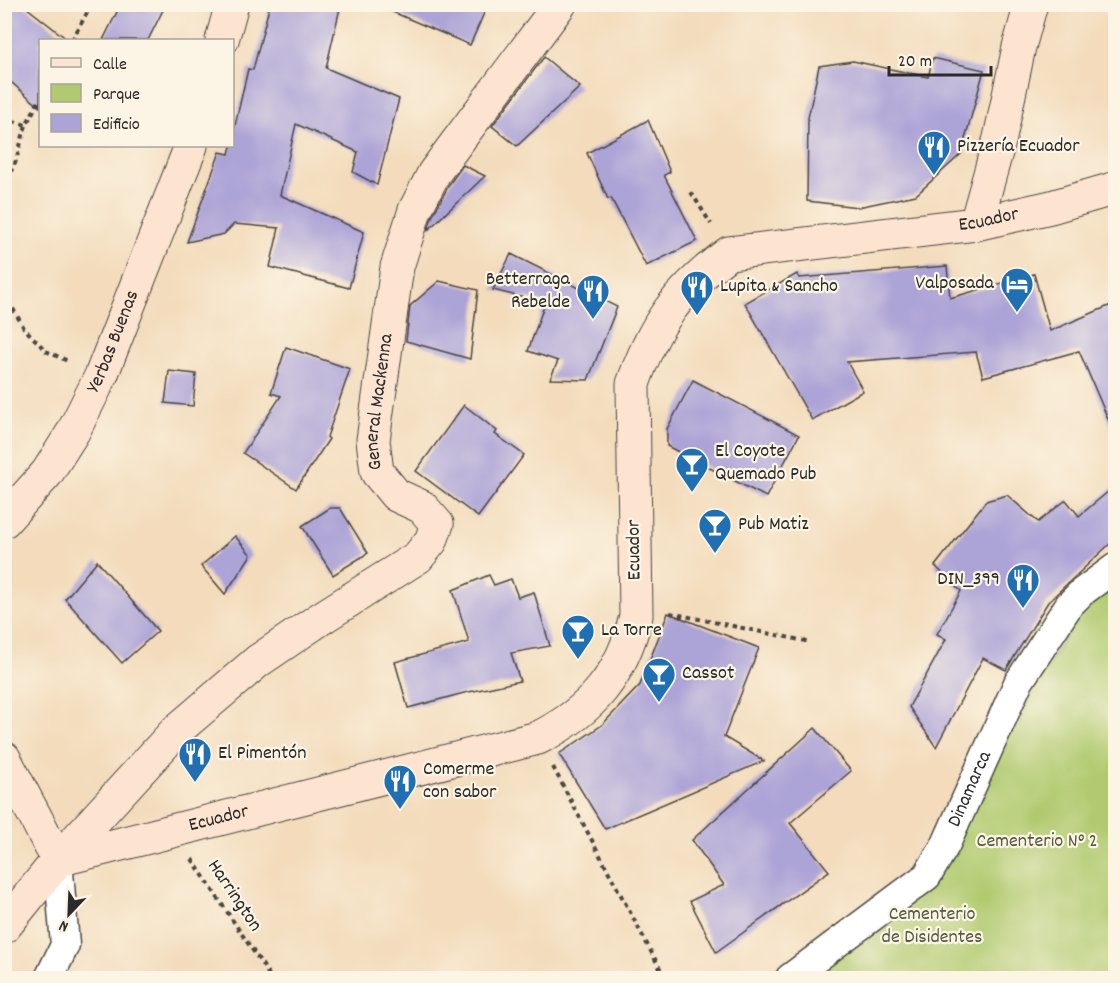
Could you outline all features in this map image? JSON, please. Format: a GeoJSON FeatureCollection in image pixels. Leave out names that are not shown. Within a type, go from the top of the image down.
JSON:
{"type":"FeatureCollection","features":[{"type":"Feature","properties":{"kind":"main road"},"geometry":{"type":"LineString","coordinates":[[222,39],[232,4]]}},
{"type":"Feature","properties":{"kind":"main road","name":"General Mackenna"},"geometry":{"type":"LineString","coordinates":[[58,860],[176,731],[258,662],[323,617],[418,557],[431,541],[437,524],[422,507],[396,495],[376,472],[373,440],[398,267],[415,210],[434,173],[560,4]]}},
{"type":"Feature","properties":{"kind":"main road"},"geometry":{"type":"LineString","coordinates":[[976,224],[1031,4]]}},
{"type":"Feature","properties":{"kind":"main road","name":"Yerbas Buenas"},"geometry":{"type":"LineString","coordinates":[[4,521],[47,473],[73,432],[101,376],[191,147]]}},
{"type":"Feature","properties":{"kind":"main road","name":"Ecuador"},"geometry":{"type":"LineString","coordinates":[[58,860],[538,738],[561,727],[599,694],[623,657],[631,637],[636,616],[633,384],[660,322],[681,294],[705,270],[729,253],[976,224],[1051,207],[1116,188]]}},
{"type":"Feature","properties":{"kind":"main road"},"geometry":{"type":"LineString","coordinates":[[4,758],[58,860],[4,927]]}},
{"type":"Feature","properties":{"kind":"street","name":"Dinamarca"},"geometry":{"type":"LineString","coordinates":[[790,978],[927,876],[946,844],[1018,683],[1069,605],[1082,592],[1116,567]]}},
{"type":"Feature","properties":{"kind":"street"},"geometry":{"type":"LineString","coordinates":[[49,978],[65,945],[58,860]]}},
{"type":"Feature","properties":{"kind":"path"},"geometry":{"type":"LineString","coordinates":[[73,39],[92,4]]}},
{"type":"Feature","properties":{"kind":"path"},"geometry":{"type":"LineString","coordinates":[[4,179],[14,166],[26,125],[39,101]]}},
{"type":"Feature","properties":{"kind":"path"},"geometry":{"type":"LineString","coordinates":[[4,118],[26,125]]}},
{"type":"Feature","properties":{"kind":"path"},"geometry":{"type":"LineString","coordinates":[[4,293],[24,328],[46,351],[101,376]]}},
{"type":"Feature","properties":{"kind":"path"},"geometry":{"type":"LineString","coordinates":[[4,305],[8,300]]}},
{"type":"Feature","properties":{"kind":"path"},"geometry":{"type":"LineString","coordinates":[[636,616],[668,613],[810,642]]}},
{"type":"Feature","properties":{"kind":"path"},"geometry":{"type":"LineString","coordinates":[[538,738],[665,978]]}},
{"type":"Feature","properties":{"kind":"path","name":"Harrington"},"geometry":{"type":"LineString","coordinates":[[173,831],[271,978]]}},
{"type":"Feature","properties":{"kind":"green space","name":"Cementerio N° 2"},"geometry":{"type":"Polygon","coordinates":[[[1115,583],[1115,978],[771,978],[936,859],[1078,613],[1115,583]]]}},
{"type":"Feature","properties":{"kind":"building"},"geometry":{"type":"Polygon","coordinates":[[[4,4],[22,4],[67,39],[39,39],[39,106],[4,76],[4,4]]]}},
{"type":"Feature","properties":{"kind":"building"},"geometry":{"type":"Polygon","coordinates":[[[121,4],[166,4],[148,39],[104,39],[121,4]]]}},
{"type":"Feature","properties":{"kind":"building"},"geometry":{"type":"Polygon","coordinates":[[[270,4],[341,4],[326,68],[399,99],[377,185],[353,172],[358,152],[296,124],[280,195],[364,232],[349,288],[270,267],[279,228],[234,224],[224,234],[187,242],[220,152],[229,154],[231,147],[234,147],[234,129],[248,69],[253,70],[270,4]]]}},
{"type":"Feature","properties":{"kind":"building"},"geometry":{"type":"Polygon","coordinates":[[[374,4],[488,4],[470,45],[374,4]]]}},
{"type":"Feature","properties":{"kind":"building"},"geometry":{"type":"Polygon","coordinates":[[[544,57],[580,87],[517,146],[492,126],[544,57]]]}},
{"type":"Feature","properties":{"kind":"building"},"geometry":{"type":"Polygon","coordinates":[[[933,58],[984,70],[961,154],[916,195],[858,207],[807,201],[808,118],[819,66],[853,61],[928,77],[933,58]]]}},
{"type":"Feature","properties":{"kind":"building"},"geometry":{"type":"Polygon","coordinates":[[[648,120],[670,172],[664,175],[697,241],[646,266],[611,198],[608,199],[587,153],[648,120]]]}},
{"type":"Feature","properties":{"kind":"building"},"geometry":{"type":"Polygon","coordinates":[[[463,165],[485,176],[428,230],[432,217],[450,183],[463,165]]]}},
{"type":"Feature","properties":{"kind":"building"},"geometry":{"type":"Polygon","coordinates":[[[511,254],[617,307],[588,380],[550,379],[558,361],[528,351],[545,303],[493,290],[511,254]]]}},
{"type":"Feature","properties":{"kind":"building"},"geometry":{"type":"Polygon","coordinates":[[[947,266],[950,298],[1034,274],[1050,331],[1116,303],[1116,438],[1079,351],[983,377],[976,352],[847,362],[863,391],[812,420],[745,303],[797,274],[799,278],[947,266]]]}},
{"type":"Feature","properties":{"kind":"building"},"geometry":{"type":"Polygon","coordinates":[[[439,281],[478,290],[470,359],[406,341],[410,306],[439,281]]]}},
{"type":"Feature","properties":{"kind":"building"},"geometry":{"type":"Polygon","coordinates":[[[286,347],[350,369],[327,437],[329,439],[296,489],[243,453],[281,396],[271,393],[286,347]]]}},
{"type":"Feature","properties":{"kind":"building"},"geometry":{"type":"Polygon","coordinates":[[[169,371],[196,374],[193,406],[165,403],[169,371]]]}},
{"type":"Feature","properties":{"kind":"building"},"geometry":{"type":"Polygon","coordinates":[[[693,380],[799,435],[766,497],[667,446],[667,429],[693,380]]]}},
{"type":"Feature","properties":{"kind":"building"},"geometry":{"type":"Polygon","coordinates":[[[464,405],[497,431],[495,434],[524,455],[478,517],[416,471],[464,405]]]}},
{"type":"Feature","properties":{"kind":"building"},"geometry":{"type":"Polygon","coordinates":[[[1116,485],[1116,538],[1048,602],[1006,670],[983,658],[936,747],[909,707],[946,639],[937,634],[961,591],[935,566],[986,501],[1007,495],[1038,522],[1066,500],[1079,516],[1116,485]]]}},
{"type":"Feature","properties":{"kind":"building"},"geometry":{"type":"Polygon","coordinates":[[[330,508],[340,508],[368,553],[333,575],[302,526],[330,508]]]}},
{"type":"Feature","properties":{"kind":"building"},"geometry":{"type":"Polygon","coordinates":[[[235,536],[251,555],[225,594],[201,566],[235,536]]]}},
{"type":"Feature","properties":{"kind":"building"},"geometry":{"type":"Polygon","coordinates":[[[97,561],[158,631],[122,663],[65,599],[97,561]]]}},
{"type":"Feature","properties":{"kind":"building"},"geometry":{"type":"Polygon","coordinates":[[[489,575],[494,585],[511,579],[518,597],[534,592],[550,646],[511,653],[520,681],[408,708],[395,662],[469,642],[453,590],[489,575]]]}},
{"type":"Feature","properties":{"kind":"building"},"geometry":{"type":"Polygon","coordinates":[[[668,613],[759,648],[724,737],[764,761],[605,829],[559,754],[602,725],[640,685],[668,613]]]}},
{"type":"Feature","properties":{"kind":"building"},"geometry":{"type":"Polygon","coordinates":[[[815,728],[851,771],[790,823],[829,871],[716,952],[690,901],[724,885],[692,840],[815,728]]]}},
{"type":"Feature","properties":{"kind":"place","name":"Pizzería Ecuador"},"geometry":{"type":"Point","coordinates":[934,176]}},
{"type":"Feature","properties":{"kind":"place","name":"Valposada"},"geometry":{"type":"Point","coordinates":[1017,313]}},
{"type":"Feature","properties":{"kind":"place","name":"Lupita & Sancho"},"geometry":{"type":"Point","coordinates":[697,316]}},
{"type":"Feature","properties":{"kind":"place","name":"Betterraga Rebelde"},"geometry":{"type":"Point","coordinates":[593,320]}},
{"type":"Feature","properties":{"kind":"place","name":"El Coyote Quemado Pub"},"geometry":{"type":"Point","coordinates":[692,493]}},
{"type":"Feature","properties":{"kind":"place","name":"Pub Matiz"},"geometry":{"type":"Point","coordinates":[715,554]}},
{"type":"Feature","properties":{"kind":"place","name":"DIN_399"},"geometry":{"type":"Point","coordinates":[1023,609]}},
{"type":"Feature","properties":{"kind":"place","name":"La Torre"},"geometry":{"type":"Point","coordinates":[578,660]}},
{"type":"Feature","properties":{"kind":"place","name":"Cassot"},"geometry":{"type":"Point","coordinates":[659,703]}},
{"type":"Feature","properties":{"kind":"place","name":"El Pimentón"},"geometry":{"type":"Point","coordinates":[195,783]}},
{"type":"Feature","properties":{"kind":"place","name":"Comerme con sabor"},"geometry":{"type":"Point","coordinates":[400,810]}},
{"type":"Feature","properties":{"kind":"park label","name":"Cementerio de Disidentes"},"geometry":{"type":"Point","coordinates":[932,926]}}]}
